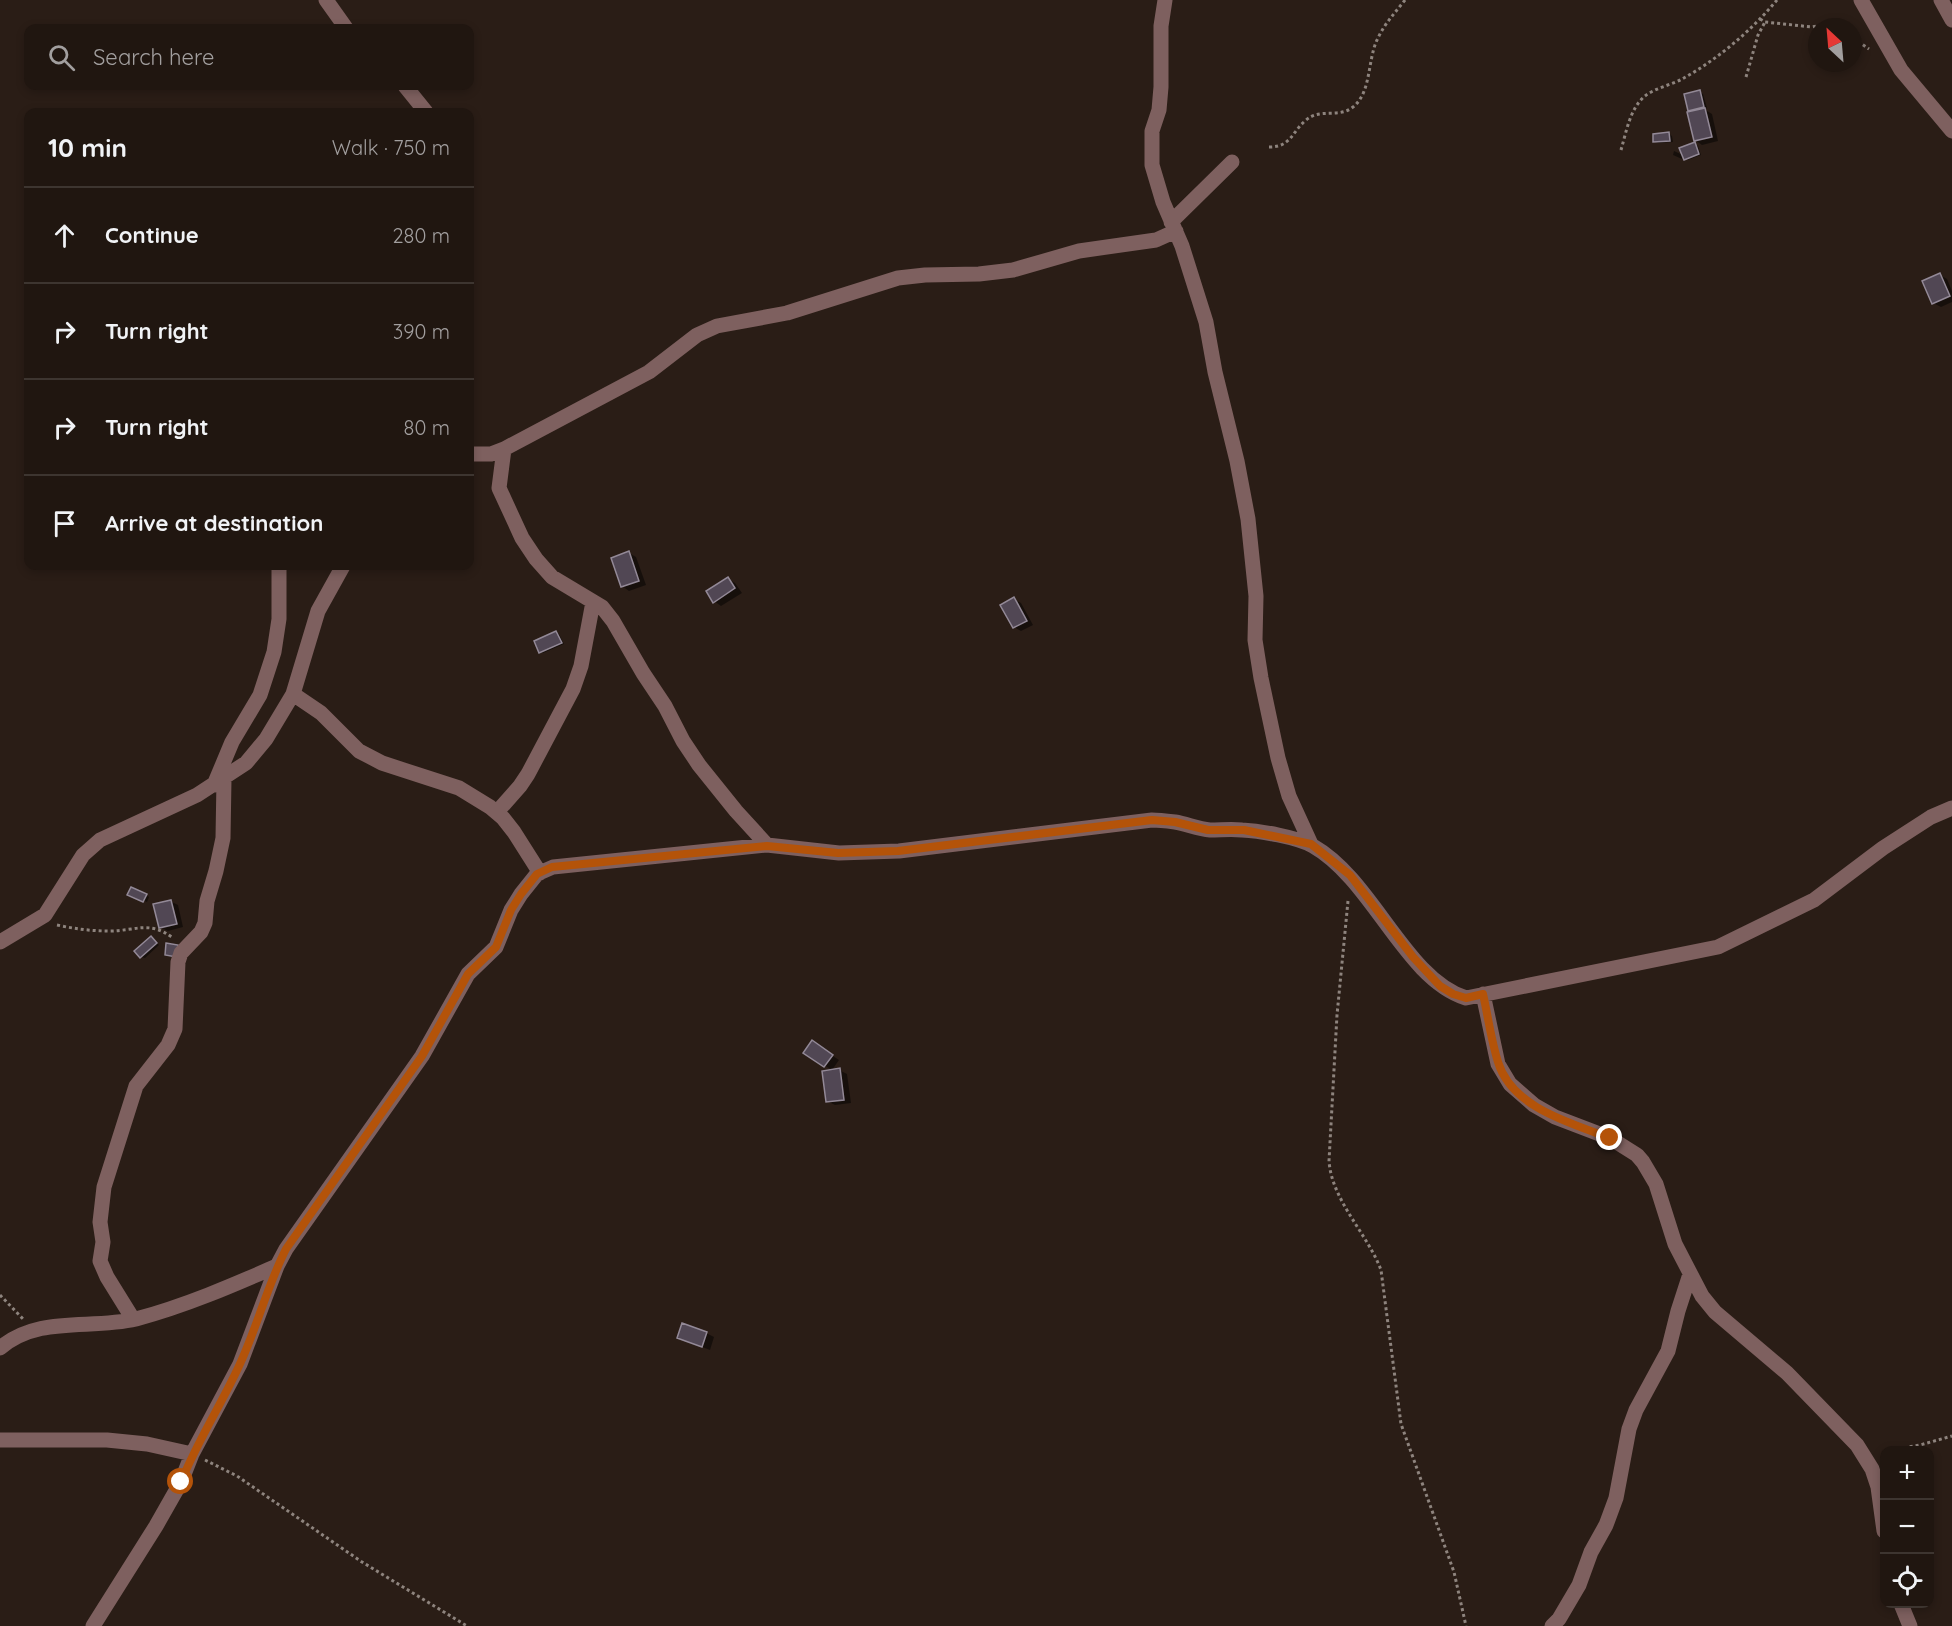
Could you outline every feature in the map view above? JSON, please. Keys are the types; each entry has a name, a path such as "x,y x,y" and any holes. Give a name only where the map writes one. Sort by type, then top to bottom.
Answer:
{"street":[{"path":"326,0 343,24"},
{"path":"1165,0 1161,26 1161,87 1159,110 1152,131 1152,165 1206,322 1215,372 1237,461 1253,560 1256,596 1255,640 1278,758 1289,796 1311,844"},
{"path":"1861,0 1901,70 1952,131"},
{"path":"1941,0 1952,20"},
{"path":"408,90 423,108"},
{"path":"474,454 491,454 504,449 649,372 697,334 717,326 787,313 898,278 1013,270 1079,251 1156,240 1174,227 1232,162"},
{"path":"504,449 499,488 522,538 536,560 552,578 602,607 613,621 699,765 767,846"},
{"path":"133,1319 107,1277 100,1261 103,1242 100,1222 104,1187 136,1086 172,1039 175,1029 178,962 185,947 201,932 205,923 207,901 223,838 219,782 232,742 260,695 274,652 279,619 279,570"},
{"path":"0,942 45,915 83,855 99,840 160,814 219,782 246,763 266,739 293,694 318,611 341,570"},
{"path":"497,812 528,774 573,689 581,666 593,602"},
{"path":"293,694 321,713 359,751 382,763 459,788 497,812 514,832 540,873"},
{"path":"93,1626 181,1482 192,1454 240,1364 277,1266 311,1212 422,1056 468,974 496,947 511,910 521,894 540,873 552,867 767,846 838,853 898,851 1152,820 1175,822 1208,830 1244,830 1311,844 1350,875 1413,957 1440,986 1453,994 1466,998 1718,947 1814,900 1883,848 1931,818 1952,808"},
{"path":"1483,994 1498,1064 1510,1084 1534,1105 1555,1117 1610,1138 1637,1155 1656,1184 1675,1244 1702,1296 1715,1312 1787,1373 1857,1445 1872,1469 1880,1502"},
{"path":"0,1348 19,1334 33,1329 133,1319 173,1308 277,1266"},
{"path":"1552,1626 1559,1619 1579,1585 1591,1552 1606,1525 1616,1498 1629,1430 1636,1410 1668,1351 1690,1274"},
{"path":"0,1440 107,1440 147,1444 192,1454"},
{"path":"1903,1608 1910,1626"}],"path":[{"path":"1269,147 1282,145 1294,135 1306,119 1320,113 1341,113 1352,107 1366,84 1370,59 1377,39 1390,16 1405,0"},
{"path":"1621,150 1630,118 1644,96 1708,64 1760,19 1777,0"},
{"path":"1760,19 1765,22 1808,27"},
{"path":"1746,77 1758,35 1765,22"},
{"path":"1350,875 1337,1015 1330,1173 1343,1202 1374,1251 1381,1270 1401,1424 1454,1572 1466,1626"},
{"path":"45,915 54,925 80,929 114,931 154,928 166,933 185,947"},
{"path":"0,1295 33,1329"},
{"path":"1914,1446 1952,1436"},
{"path":"192,1454 237,1476 353,1556 467,1626"}],"building":[{"path":"1700,90 1704,107 1688,111 1684,94"},
{"path":"1705,108 1712,137 1694,141 1687,112"},
{"path":"1669,132 1670,141 1653,142 1653,134"},
{"path":"1695,142 1699,154 1684,160 1679,148"},
{"path":"1940,273 1950,296 1932,304 1922,281"},
{"path":"629,551 639,581 621,587 611,558"},
{"path":"728,577 735,588 713,603 706,591"},
{"path":"1014,597 1027,621 1013,628 1000,605"},
{"path":"556,631 562,643 539,653 534,641"},
{"path":"131,887 147,894 143,902 127,895"},
{"path":"171,900 177,924 159,928 153,904"},
{"path":"151,936 157,943 140,958 134,951"},
{"path":"166,943 178,945 176,957 165,955"},
{"path":"812,1040 833,1055 824,1067 803,1053"},
{"path":"840,1068 844,1100 826,1102 822,1071"},
{"path":"682,1323 707,1332 702,1347 677,1338"}],"route":[{"path":"181,1482 192,1454 240,1364 277,1266 286,1249 422,1056 468,974 496,947 511,910 521,894 537,874 552,867 767,846 838,853 898,851 1152,820 1175,822 1208,830 1244,830 1289,838 1311,844 1350,875 1413,957 1440,986 1453,994 1466,998 1483,994 1498,1064 1520,1095 1555,1117 1610,1138"}]}
